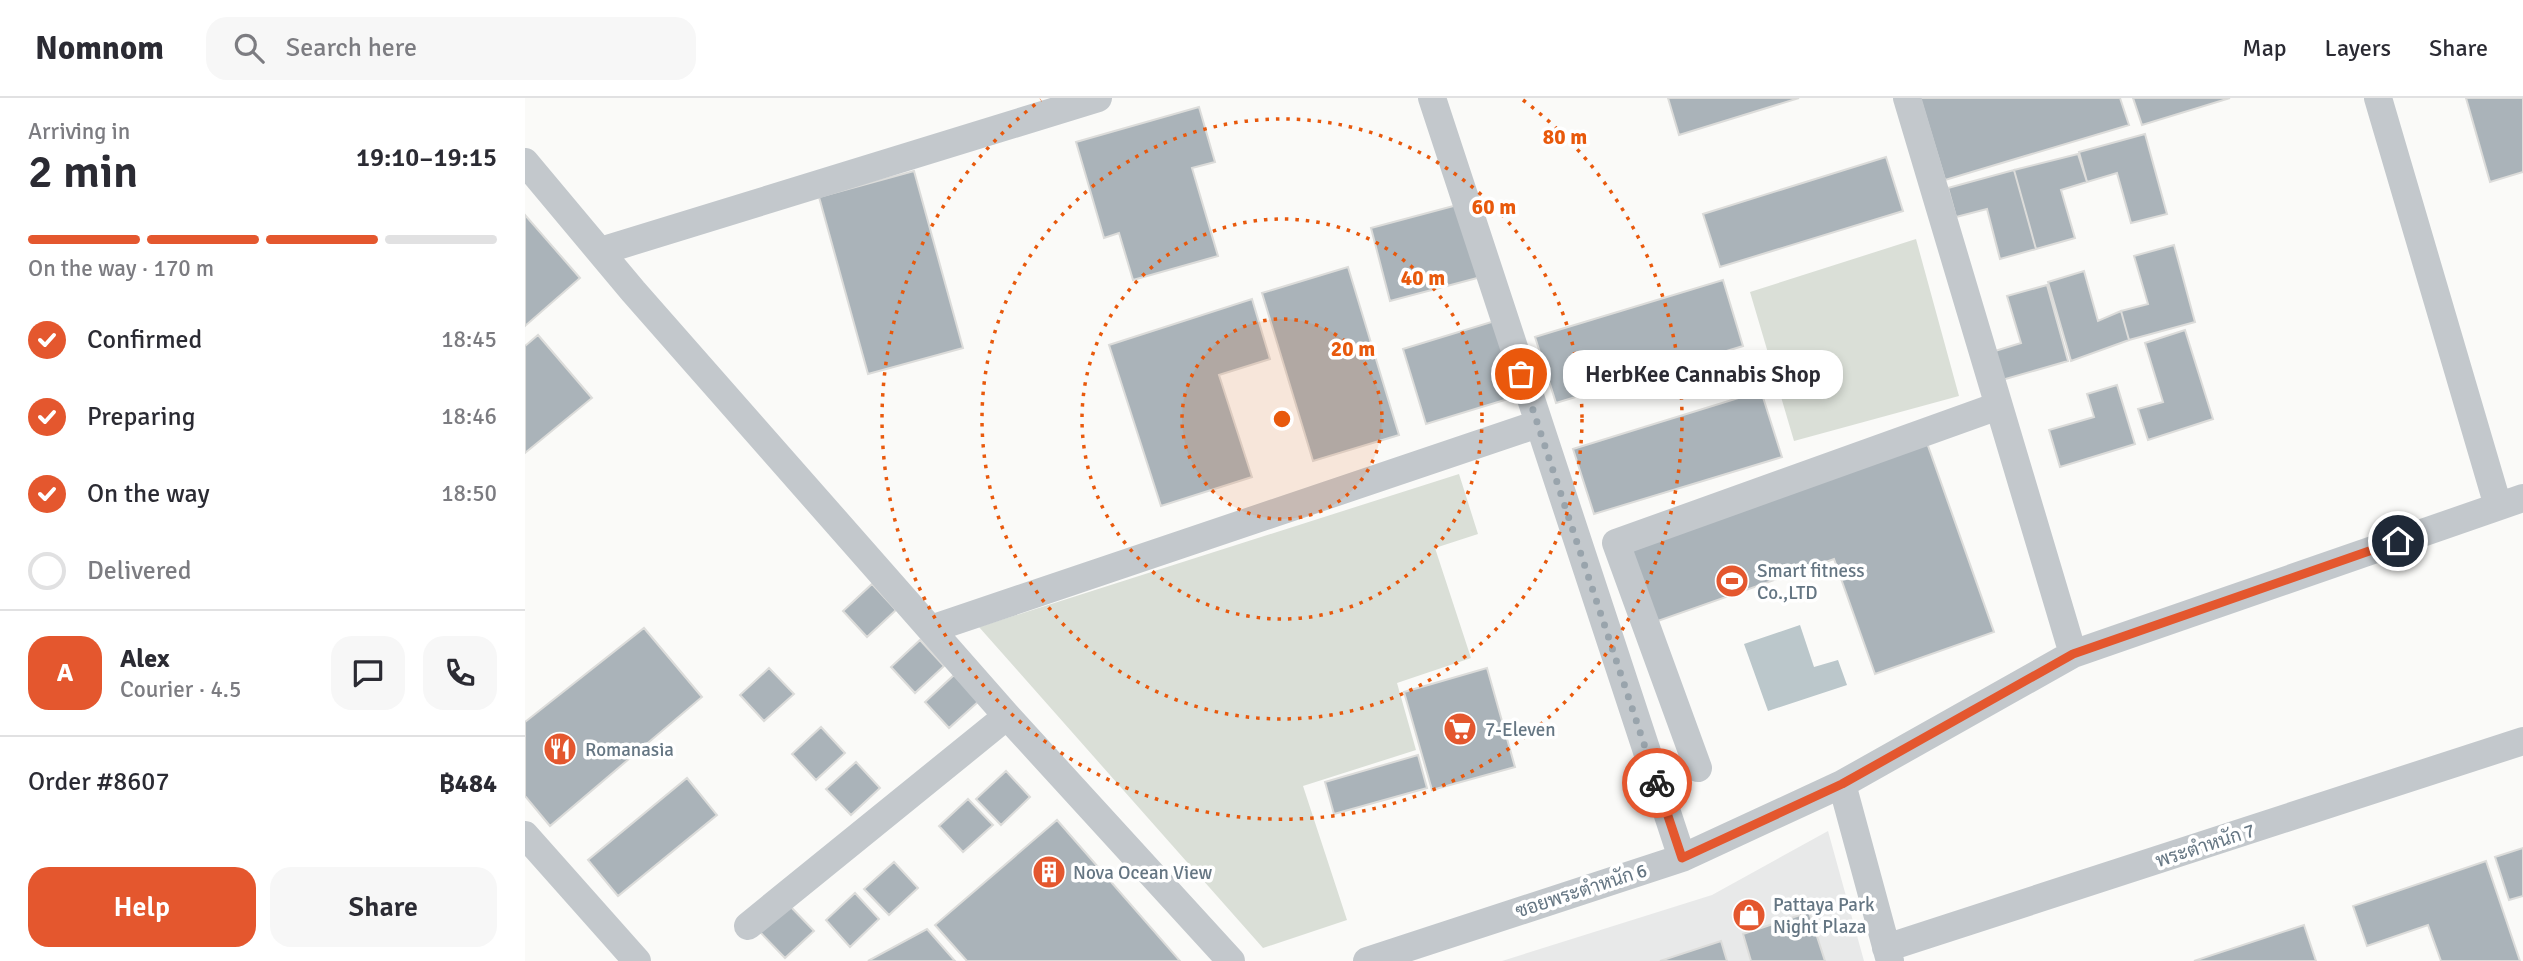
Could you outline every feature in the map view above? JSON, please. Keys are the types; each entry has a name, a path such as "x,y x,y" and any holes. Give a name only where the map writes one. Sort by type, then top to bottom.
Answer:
{"street":[{"path":"601,251 1098,98"},
{"path":"1432,98 1682,858"},
{"path":"1907,98 2073,654"},
{"path":"2378,98 2511,502"},
{"path":"525,162 642,302 1007,716 1231,961"},
{"path":"1698,768 1616,543 1998,406"},
{"path":"932,629 1538,424"},
{"name":"ซอยพระตำหนัก 6","path":"1367,961 1682,858 1842,784 2073,654 2511,502"},
{"path":"748,926 1007,716"},
{"name":"พระตำหนัก 7","path":"1888,955 2523,741"},
{"path":"1842,784 1888,955"},
{"path":"525,835 636,961"}],"shaded area":[{"path":"1916,239 1959,396 1794,441 1750,292"},
{"path":"1459,474 1478,534 1435,548 1471,658 1397,683 1416,750 1303,786 1347,920 1263,948 979,627"},
{"path":"1800,625 1814,667 1838,660 1847,685 1768,711 1744,644"},
{"name":"Pattaya Park Night Plaza","path":"1828,831 1864,961 1502,961 1712,895"}],"building":[{"path":"1668,98 1799,98 1679,135"},
{"path":"1920,98 2120,98 2129,125 1945,180"},
{"path":"2133,98 2230,98 2142,125"},
{"path":"2466,98 2523,98 2523,172 2490,182"},
{"path":"1199,107 1215,162 1192,168 1218,256 1133,280 1119,233 1104,238 1076,142"},
{"path":"2145,134 2167,214 2131,223 2117,173 2087,182 2079,152"},
{"path":"2078,154 2087,182 2061,190 2075,238 2036,249 2014,170"},
{"path":"1886,157 1903,211 1720,267 1703,214"},
{"path":"2014,170 2036,249 2000,259 1987,209 1956,217 1948,188"},
{"path":"914,171 963,348 868,374 819,197"},
{"path":"1461,204 1481,277 1390,301 1371,228"},
{"path":"525,215 580,278 525,326"},
{"path":"2174,245 2195,322 2129,340 2121,311 2148,304 2134,256"},
{"path":"1348,267 1399,435 1313,461 1262,293"},
{"path":"2084,271 2098,321 2121,311 2129,340 2071,361 2048,282"},
{"path":"1723,280 1743,346 1556,403 1535,337"},
{"path":"2047,285 2068,361 2002,380 1995,351 2021,343 2007,296"},
{"path":"1252,299 1270,359 1219,375 1252,477 1161,506 1109,345"},
{"path":"1498,320 1521,395 1426,424 1403,349"},
{"path":"2185,330 2213,419 2148,440 2138,409 2163,402 2145,343"},
{"path":"538,335 592,398 525,453 525,346"},
{"path":"2117,385 2135,444 2060,467 2049,430 2094,417 2087,394"},
{"path":"1761,391 1782,457 1594,514 1573,449"},
{"path":"1927,443 1994,632 1875,674 1834,559 1655,622 1629,548"},
{"path":"872,584 896,610 867,637 843,611"},
{"path":"644,628 702,697 550,826 525,796 525,722"},
{"path":"920,640 944,666 915,693 891,667"},
{"path":"769,668 794,694 764,721 740,695"},
{"name":"7-Eleven","path":"1487,668 1515,767 1432,790 1404,692"},
{"path":"954,675 979,701 949,728 925,702"},
{"path":"821,727 845,753 816,780 792,754"},
{"path":"1418,755 1427,788 1334,814 1325,782"},
{"path":"856,762 880,788 851,815 826,789"},
{"path":"1006,771 1030,797 1001,825 976,799"},
{"path":"687,778 717,815 618,896 588,860"},
{"path":"968,799 993,825 963,852 939,826"},
{"name":"Nova Ocean View","path":"1057,820 1180,961 967,961 935,925"},
{"path":"2523,848 2523,896 2509,900 2495,857"},
{"path":"2486,861 2520,961 2441,961 2428,925 2367,946 2353,906"},
{"path":"894,862 918,888 889,915 864,889"},
{"path":"855,893 879,919 850,947 826,920"},
{"path":"789,905 814,931 785,958 760,932"},
{"path":"1809,912 1825,961 1751,961 1743,934"},
{"path":"2304,925 2316,961 2194,961"},
{"path":"927,929 955,961 868,961"},
{"path":"1721,941 1727,961 1660,961"}],"way so far":[{"path":"1521,374 1657,783"}],"place":[{"name":"HerbKee Cannabis Shop","path":"1521,374"},
{"name":"Smart fitness Co.,LTD","path":"1732,581"},
{"name":"7-Eleven","path":"1460,729"},
{"name":"Romanasia","path":"560,749"},
{"name":"Nova Ocean View","path":"1049,872"},
{"name":"Pattaya Park Night Plaza","path":"1749,915"}],"route":[{"path":"1657,783 1682,858 1842,784 2073,654 2398,541"}]}
